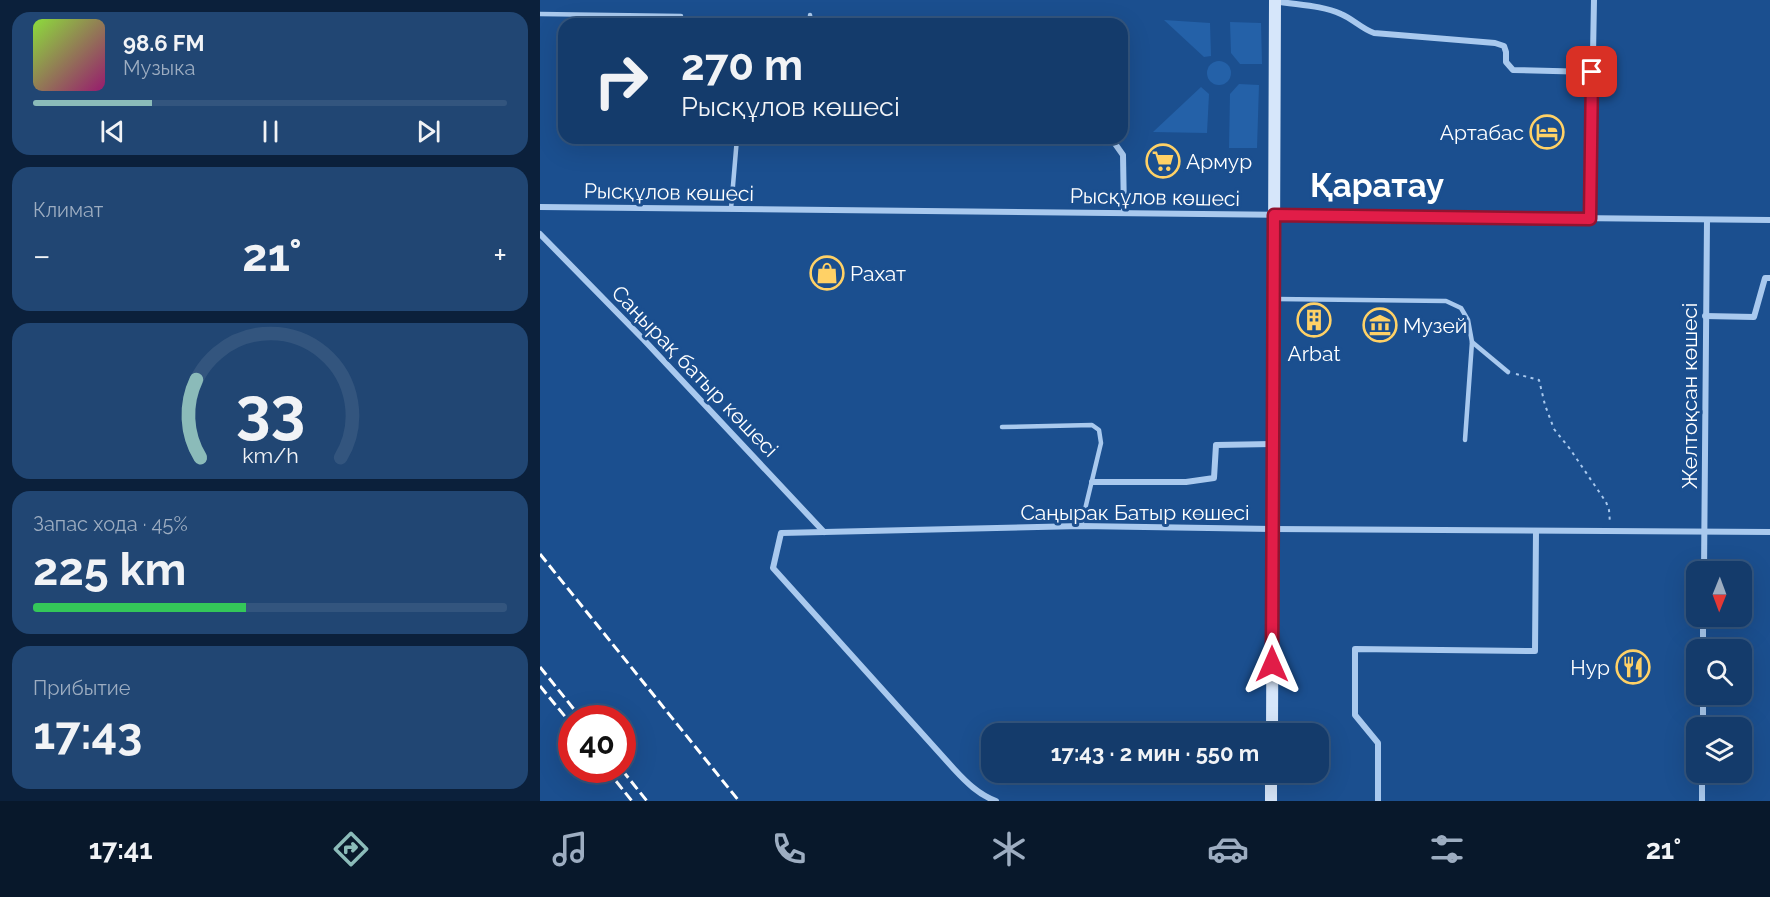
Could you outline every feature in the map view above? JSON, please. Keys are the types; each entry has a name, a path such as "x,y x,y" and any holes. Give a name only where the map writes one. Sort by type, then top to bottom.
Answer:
{"street":[{"path":"1590,219 1594,0"},
{"path":"1272,723 1275,1 1332,10 1374,33 1495,43 1504,46 1506,62 1513,70 1592,72"},
{"path":"1116,144 1124,155 1124,213"},
{"name":"Рысқұлов көшесі","path":"540,207 1770,220"},
{"name":"Желтоқсан көшесі","path":"1704,561 1707,220"},
{"name":"Саңырақ батыр көшесі","path":"540,234 644,340 824,532"},
{"path":"1706,316 1754,317 1765,278 1770,278"},
{"path":"1092,482 1186,482 1214,478 1216,445 1274,444"},
{"name":"Саңырак Батыр көшесі","path":"996,801 970,786 773,568 781,533 1081,526 1770,532"},
{"path":"1378,801 1378,743 1355,715 1355,649 1535,651 1536,531"},
{"path":"1271,783 1271,801"},
{"path":"1702,783 1702,801"}],"lane":[{"path":"540,14 681,16"},
{"path":"731,209 736,144"},
{"path":"1274,299 1446,301 1461,308 1468,320 1472,342 1465,440"},
{"path":"1472,342 1508,372"},
{"path":"1002,427 1092,424 1099,430 1101,443 1081,526"}],"path":[{"path":"1508,372 1539,380 1554,429 1606,502 1609,510 1610,532"}],"shaded area":[{"path":"1164,20 1210,23 1211,56 1204,57"},
{"path":"1230,22 1261,23 1262,64 1240,64 1231,53"},
{"path":"1219,61 1227,65 1231,73 1227,81 1219,85 1211,81 1207,73 1211,65"},
{"path":"1239,84 1259,85 1257,148 1229,148 1230,94"},
{"path":"1201,87 1209,94 1207,133 1153,132"}],"railway":[{"path":"540,554 739,801"},
{"path":"540,667 571,705"},
{"path":"540,686 558,708"},
{"path":"617,783 632,801"},
{"path":"632,783 647,801"}],"place":[{"name":"Артабас","path":"1547,132"},
{"name":"Армур","path":"1163,161"},
{"name":"Рахат","path":"827,273"},
{"name":"Arbat","path":"1314,320"},
{"name":"Музей","path":"1380,325"},
{"name":"Нур","path":"1633,667"}],"district":[{"name":"Қаратау","path":"1377,185"}],"route":[{"path":"1272,664 1274,215 1590,219 1592,72"}]}
